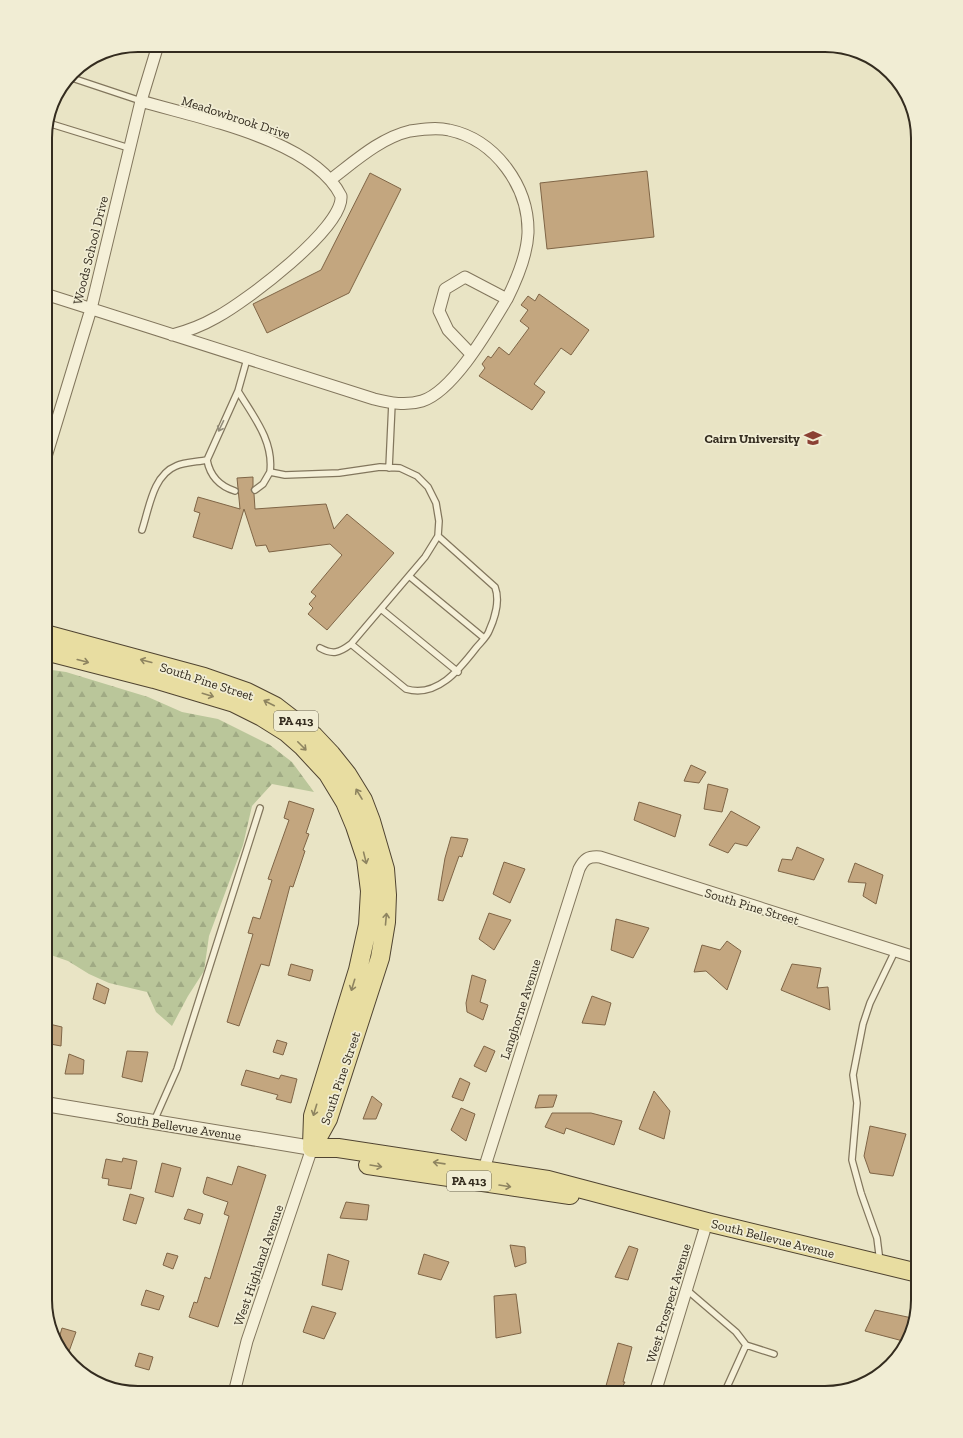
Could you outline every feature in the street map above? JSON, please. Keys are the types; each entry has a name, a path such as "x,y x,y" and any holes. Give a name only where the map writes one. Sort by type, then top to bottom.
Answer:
{"main road":[{"name":"South Pine Street","path":"52,636 204,677 247,692 275,706 314,736 331,754 347,774 363,800 371,821 384,868 387,895 386,922 380,958 328,1119 312,1148"},
{"name":"South Pine Street","path":"52,652 154,679 234,703 262,717 286,732 302,746 328,774 345,802 366,859 370,891 368,925 358,970 313,1116 312,1148"},
{"name":"South Bellevue Avenue","path":"312,1148 338,1148 484,1169 548,1180 707,1222 911,1271"},
{"name":"South Bellevue Avenue","path":"312,1148 339,1160 540,1192 628,1201"}],"street":[{"name":"Woods School Drive","path":"52,437 91,309 129,148 156,52"},
{"name":"Meadowbrook Drive","path":"141,101 234,128 279,144 294,152 330,180"},
{"path":"52,296 91,309 172,335 247,359 374,399 392,403 409,403 430,398 444,387 478,346 507,299 516,279 525,251 528,220 522,194 509,170 486,148 466,136 449,130 428,129 408,132 380,144 330,180 337,189 341,201 328,225 283,270 232,309 195,328 172,335"},
{"path":"471,354 448,330 439,311 445,289 466,276 507,299"},
{"name":"South Pine Street","path":"586,859 592,856 600,857 911,956"},
{"name":"Langhorne Avenue","path":"484,1169 579,869 586,859"},
{"name":"South Bellevue Avenue","path":"52,1105 312,1148"},
{"name":"West Highland Avenue","path":"236,1386 247,1341 312,1148"},
{"name":"West Prospect Avenue","path":"657,1386 707,1222"}],"lane":[{"path":"75,79 141,101"},
{"path":"53,125 129,148"},
{"path":"235,491 228,489 216,480 209,470 207,460 238,391 247,359"},
{"path":"238,391 263,432 272,458 270,472 263,484 256,490"},
{"path":"389,468 392,403"},
{"path":"142,530 158,482 165,472 176,465 207,460"},
{"path":"270,472 285,475 340,473 400,468 417,476 428,486 436,503 438,515 438,536 425,557 351,644 342,651 330,653 320,648"},
{"path":"351,644 406,689 416,692 439,686 458,672 489,632 498,596 495,587 438,536"},
{"path":"409,576 484,638"},
{"path":"381,609 458,672"},
{"path":"154,1122 177,1069 260,808"},
{"path":"880,1264 877,1238 852,1160 857,1103 853,1075 862,1024 895,951"},
{"path":"687,1290 736,1332 746,1345 774,1354"},
{"path":"726,1386 746,1345"}],"green space":[{"path":"52,670 66,672 148,697 182,712 218,719 270,745 292,762 314,792 272,784 252,806 243,845 209,936 204,971 188,996 172,1026 156,1012 147,992 109,983 89,974 68,961 52,955"}],"building":[{"path":"647,171 654,237 547,249 540,183"},
{"path":"370,173 401,189 349,293 267,333 253,304 321,270"},
{"path":"539,294 589,330 571,355 561,348 534,384 545,392 532,410 479,376 485,368 482,364 488,356 491,358 499,347 509,355 529,328 520,321 528,310 521,305 528,296 535,301"},
{"path":"253,477 253,486 251,490 254,494 255,509 326,504 334,529 347,514 394,553 327,630 308,614 313,608 309,604 316,596 311,592 342,555 330,544 269,552 266,545 256,546 244,509 232,549 193,537 200,513 194,511 198,497 240,509 237,478"},
{"path":"691,765 706,772 699,783 684,781"},
{"path":"708,784 728,789 722,812 704,809"},
{"path":"289,801 314,809 306,833 309,834 293,887 290,886 269,966 261,964 239,1026 227,1022 253,934 248,933 253,917 260,919 272,880 268,879 289,820 284,818"},
{"path":"639,802 681,815 675,837 634,820"},
{"path":"731,811 760,827 747,846 735,843 728,853 709,845"},
{"path":"451,837 468,839 462,857 459,856 443,901 438,900 445,858"},
{"path":"797,847 824,859 814,880 778,871 782,859 792,860"},
{"path":"504,862 525,869 510,903 493,894"},
{"path":"855,863 883,875 876,904 863,896 866,883 848,882"},
{"path":"489,913 511,920 494,950 479,939"},
{"path":"616,919 649,928 633,958 611,950"},
{"path":"727,941 741,951 727,990 706,971 694,972 702,945 720,950"},
{"path":"291,964 313,970 310,981 288,975"},
{"path":"792,964 821,968 817,988 828,987 830,1010 781,990"},
{"path":"472,975 486,980 480,1002 488,1005 483,1020 467,1012 466,1003"},
{"path":"97,983 109,989 105,1004 93,999"},
{"path":"592,996 611,1003 605,1025 582,1023"},
{"path":"52,1025 62,1027 61,1046 52,1044"},
{"path":"277,1040 287,1043 283,1055 273,1052"},
{"path":"484,1046 495,1051 486,1072 474,1066"},
{"path":"127,1051 148,1052 142,1082 122,1077"},
{"path":"69,1054 84,1060 83,1074 65,1074"},
{"path":"246,1070 279,1079 281,1075 297,1079 291,1103 276,1099 278,1095 241,1085"},
{"path":"460,1078 470,1083 463,1101 452,1097"},
{"path":"654,1091 670,1111 664,1139 639,1129"},
{"path":"539,1095 557,1095 553,1107 535,1108"},
{"path":"372,1096 382,1104 376,1119 363,1119"},
{"path":"461,1108 475,1114 466,1141 451,1130"},
{"path":"552,1113 591,1113 622,1121 614,1145 566,1128 564,1134 545,1127"},
{"path":"870,1126 906,1134 893,1176 870,1173 864,1156"},
{"path":"123,1158 137,1161 131,1189 108,1185 109,1179 102,1178 106,1159 122,1162"},
{"path":"162,1163 181,1168 173,1197 155,1192"},
{"path":"238,1166 266,1175 218,1327 189,1317 194,1302 197,1303 205,1277 210,1279 229,1216 224,1214 228,1202 204,1194 203,1192 207,1177 232,1185"},
{"path":"130,1194 144,1198 136,1224 123,1220"},
{"path":"346,1202 369,1205 367,1220 340,1218"},
{"path":"188,1209 203,1214 200,1224 184,1219"},
{"path":"510,1245 525,1247 526,1263 515,1267"},
{"path":"629,1246 638,1249 628,1280 615,1277"},
{"path":"167,1253 178,1256 173,1269 163,1265"},
{"path":"328,1254 349,1261 342,1290 322,1285"},
{"path":"424,1254 449,1262 441,1280 418,1274"},
{"path":"146,1290 164,1296 159,1310 141,1305"},
{"path":"516,1294 521,1333 496,1338 494,1296"},
{"path":"312,1306 336,1313 324,1339 303,1332"},
{"path":"875,1310 909,1317 900,1340 865,1331"},
{"path":"62,1328 76,1332 69,1351 64,1343 60,1335"},
{"path":"618,1343 632,1347 623,1382 625,1382 623,1386 606,1386"},
{"path":"139,1353 153,1357 149,1370 135,1366"}],"place":[{"name":"Cairn University","path":"813,438"}]}
